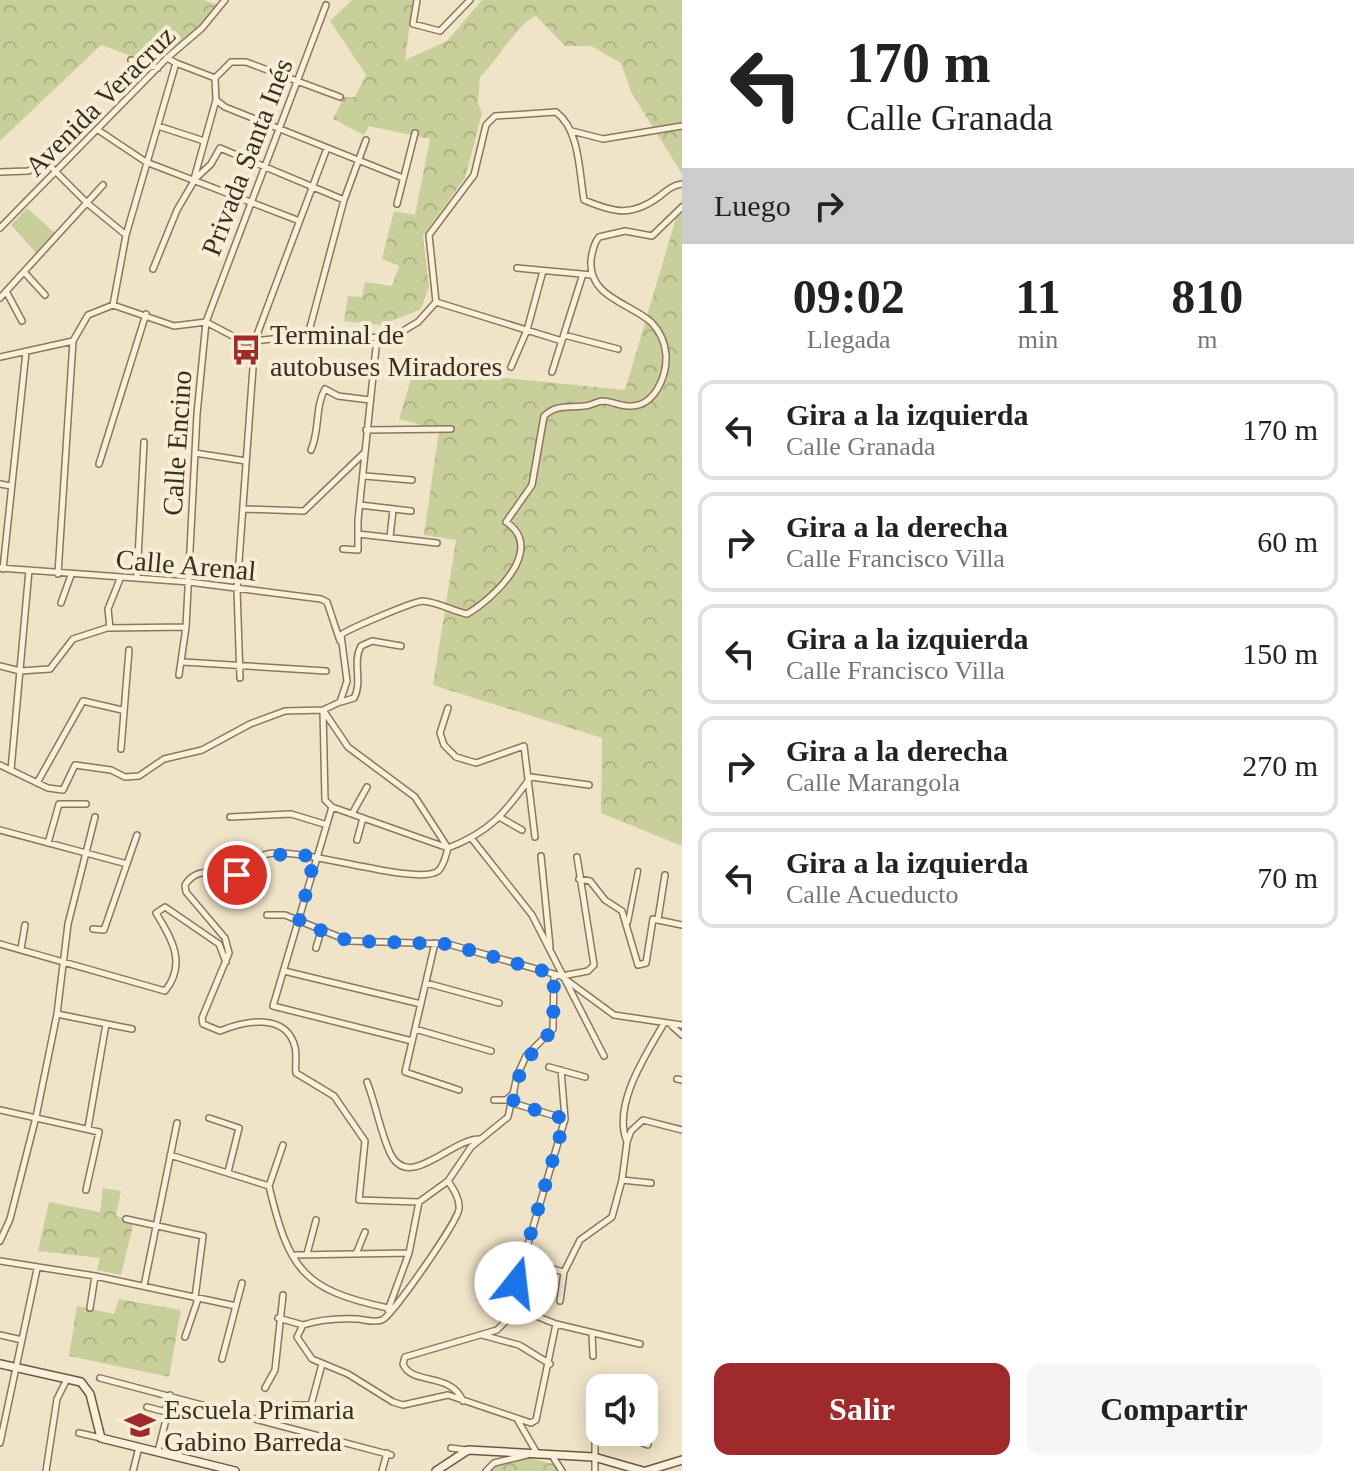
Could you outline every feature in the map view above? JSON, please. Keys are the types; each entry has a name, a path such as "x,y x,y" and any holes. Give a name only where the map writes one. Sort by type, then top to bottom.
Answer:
{"main road":[{"path":"0,1364 67,1379 87,1388 101,1438 235,1471"},
{"path":"436,1471 468,1450 594,1457 644,1471 682,1460"}],"street":[{"name":"Avenida Veracruz","path":"0,228 167,58 202,28 225,0"},
{"path":"417,0 413,24 440,31 470,0"},
{"name":"Privada Santa Inés","path":"206,322 326,5"},
{"path":"167,58 215,78"},
{"path":"131,60 158,68"},
{"path":"194,181 216,100 215,78 231,62 240,61 340,97"},
{"path":"113,305 126,235 176,63"},
{"path":"216,100 225,107 403,178"},
{"path":"436,302 429,235 474,175 486,125 495,116 556,112 572,131 584,200 617,213 642,209 682,184"},
{"path":"158,126 204,141"},
{"path":"572,131 599,139 682,126"},
{"path":"98,130 146,162 297,220"},
{"path":"397,204 415,133"},
{"path":"308,335 344,200 366,140"},
{"path":"153,269 177,210 194,181 211,164 220,148 266,164 344,200"},
{"path":"240,678 237,589 255,340 297,220 327,148"},
{"path":"0,172 32,170 45,163 126,235"},
{"path":"0,298 103,185"},
{"path":"340,702 347,681 340,641 351,627 423,601 467,614 483,604 515,567 523,553 519,536 506,522 532,485 537,471 544,416 561,406 582,407 605,401 634,406 646,403 656,391 666,367 664,344 659,331 645,318 603,291 592,275 594,249 599,237 625,231 657,234 682,207"},
{"path":"517,268 582,277 592,275"},
{"path":"511,367 527,330 543,271"},
{"path":"25,273 45,295"},
{"path":"552,372 582,277"},
{"path":"7,293 22,321"},
{"path":"436,302 527,330 618,349"},
{"path":"58,574 73,341 88,315 113,305 174,326 206,322 233,338 255,340 308,335 377,338 403,333 436,302"},
{"path":"99,464 146,314"},
{"name":"Calle Encino","path":"179,675 186,627 195,453 206,322"},
{"path":"343,549 358,550 366,430 377,338"},
{"path":"0,357 73,341"},
{"path":"1,568 26,352"},
{"path":"311,450 320,429 320,401 325,389 338,396 370,400"},
{"path":"366,430 451,429"},
{"path":"137,578 144,442"},
{"path":"244,509 304,511 366,451"},
{"path":"195,453 246,461"},
{"path":"365,476 412,480"},
{"path":"0,484 11,486"},
{"path":"360,505 411,511"},
{"path":"390,537 393,510"},
{"path":"358,534 437,543"},
{"name":"Calle Arenal","path":"1,568 189,582 325,600 340,641"},
{"path":"11,770 29,570"},
{"path":"61,603 71,575"},
{"path":"110,628 108,609 112,592 121,579"},
{"path":"0,666 20,671 50,669 73,639 110,628 186,627"},
{"path":"0,765 37,783 63,790 75,765 111,770 125,777 139,776 164,759 202,750 250,724 285,711 323,710 356,695 357,655 361,646 372,641 401,646"},
{"path":"121,749 129,650"},
{"path":"183,662 326,671"},
{"path":"37,783 83,701 122,710"},
{"path":"448,708 440,733 444,745 456,757 476,763 520,745 526,749 535,837"},
{"path":"323,710 325,800 332,807 448,848 472,839 501,818 531,777"},
{"path":"323,710 348,747 415,797 448,848"},
{"path":"531,777 589,785"},
{"path":"352,814 367,787"},
{"path":"48,843 59,804 86,804"},
{"path":"332,807 324,824 273,1006 412,1041"},
{"path":"230,817 291,814 324,824"},
{"path":"0,1241 10,1219 36,1117 57,1014 62,959 95,817"},
{"path":"357,840 363,818"},
{"path":"501,818 522,830"},
{"path":"0,830 127,864"},
{"path":"93,929 104,930 137,835"},
{"path":"472,839 532,915 604,1056"},
{"path":"448,848 442,866 427,875 354,867 315,856 264,854 237,875 205,872 187,881 190,898 225,938 229,953 227,966 202,1018 203,1024 220,1031 245,1022 262,1021 277,1025 290,1035 296,1050 296,1073 334,1096 365,1141 359,1200 419,1202 448,1181 471,1147 508,1117 517,1076 526,1056 553,1029 554,974"},
{"path":"541,856 549,948"},
{"path":"561,976 588,971 594,965 577,857"},
{"path":"628,922 638,871"},
{"path":"658,919 665,875"},
{"path":"579,879 590,881 605,900 622,911 628,922 635,961 642,966 649,956 651,921 658,919 682,925"},
{"path":"0,944 62,959 166,991 177,950 156,912 168,907 219,944 227,966"},
{"path":"267,915 285,915 349,941 435,943 554,974 614,1015 663,1025 682,1025"},
{"path":"21,949 25,925"},
{"path":"316,948 321,931"},
{"path":"435,943 405,1072 459,1090"},
{"path":"284,971 421,1004"},
{"path":"426,983 499,1003"},
{"path":"57,1014 132,1029"},
{"path":"88,1128 106,1024"},
{"path":"627,1142 621,1128 623,1112 638,1071 663,1025"},
{"path":"671,1025 682,1035"},
{"path":"415,1029 491,1051"},
{"path":"549,1067 585,1077"},
{"path":"463,1401 459,1391 445,1381 412,1373 403,1364 405,1357 497,1330 505,1322 565,1119 561,1070"},
{"path":"367,1082 389,1149 396,1164 404,1168 421,1166 469,1140 482,1139"},
{"path":"494,1100 506,1100 515,1093"},
{"path":"513,1103 565,1119"},
{"path":"0,1110 99,1132 86,1190"},
{"path":"209,1118 239,1128 228,1172"},
{"path":"560,1301 564,1272 580,1240 612,1217 622,1180 627,1142 637,1124 643,1120 682,1130"},
{"path":"144,1286 177,1123"},
{"path":"283,1145 269,1186 279,1229 294,1255 318,1287 355,1301 388,1308"},
{"path":"170,1155 269,1186"},
{"path":"622,1180 651,1183"},
{"path":"386,1319 457,1219 459,1206 448,1181"},
{"path":"386,1319 409,1253 419,1202"},
{"path":"126,1219 203,1236 197,1299 185,1337"},
{"path":"307,1254 316,1220"},
{"path":"356,1254 365,1232"},
{"path":"294,1255 409,1253"},
{"path":"0,1261 95,1276 236,1306"},
{"path":"522,1261 564,1272"},
{"path":"0,1443 37,1269"},
{"path":"90,1308 95,1276"},
{"path":"222,1359 242,1283"},
{"path":"265,1388 275,1370 278,1318 283,1295"},
{"path":"511,1306 556,1324 640,1344"},
{"path":"278,1318 303,1325 334,1319 386,1319"},
{"path":"303,1325 297,1337 301,1347 322,1364 403,1405 448,1395 531,1423 536,1420 556,1324"},
{"path":"592,1333 593,1356"},
{"path":"0,1335 22,1340"},
{"path":"481,1335 519,1345 550,1364"},
{"path":"291,1405 311,1405 322,1364"},
{"path":"100,1378 389,1454 382,1471"},
{"path":"49,1470 57,1399 67,1379"},
{"path":"158,1451 170,1395"},
{"path":"147,1407 181,1416"},
{"path":"517,1418 539,1456"},
{"path":"79,1433 101,1438"},
{"path":"133,1471 139,1446"},
{"path":"595,1471 596,1446"},
{"path":"451,1448 468,1450"},
{"path":"486,1471 494,1463 528,1455"},
{"path":"553,1457 562,1471"}],"green space":[{"path":"0,0 204,0 223,7 153,64 101,45 0,141"},
{"path":"352,0 413,0 405,60 447,41 482,0 682,0 682,174 631,92 621,63 591,46 565,46 536,16 523,26 480,77 478,102 482,113 465,178 423,236 429,287 421,309 382,325 344,321 348,296 362,297 365,282 392,286 399,266 382,259 394,211 415,215 430,139 369,126 364,135 333,119 344,97 355,97 366,75 330,21"},
{"path":"682,198 682,846 601,813 602,738 433,685 456,540 424,535 439,430 399,419 414,369 625,390"},
{"path":"27,208 55,233 36,253 11,225"},
{"path":"103,1188 121,1191 116,1216 134,1221 121,1275 97,1270 100,1258 38,1251 49,1202 100,1212"},
{"path":"119,1299 181,1310 169,1377 69,1356 77,1306 114,1314"},
{"path":"524,1457 558,1465 560,1471 488,1471 492,1465"}],"place":[{"name":"Terminal de autobuses Miradores","path":"246,350"},
{"name":"Escuela Primaria Gabino Barreda","path":"140,1425"}],"route":[{"path":"237,875 264,854 279,852 315,856 299,922 349,941 448,944 554,974 553,1029 526,1056 517,1076 513,1103 565,1119 554,1165 516,1283"}]}
